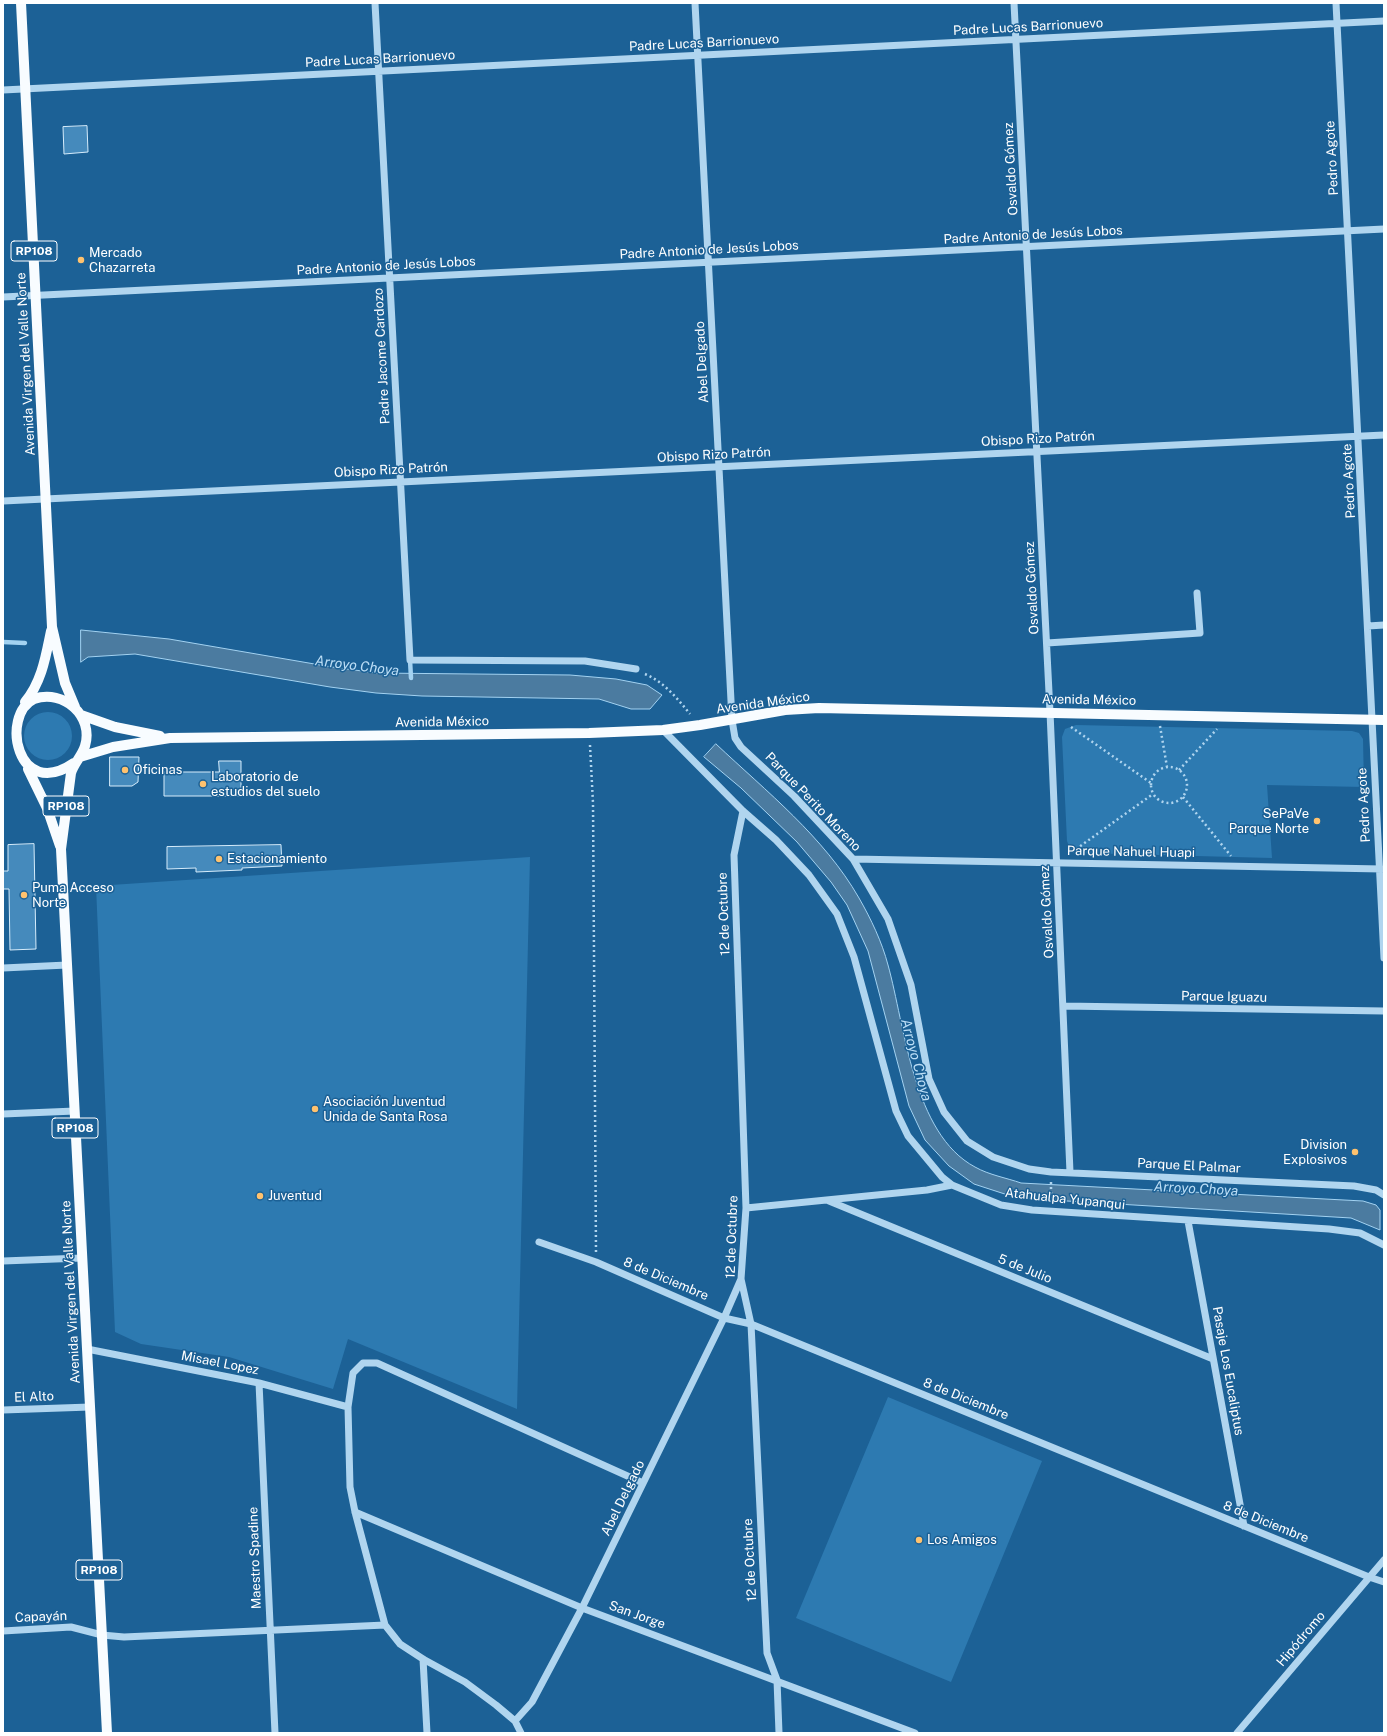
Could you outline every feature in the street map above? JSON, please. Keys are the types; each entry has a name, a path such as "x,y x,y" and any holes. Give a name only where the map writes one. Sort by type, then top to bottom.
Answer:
{"main road":[{"name":"Avenida Virgen del Valle Norte","path":"21,3 52,627 65,683 79,712"},
{"name":"Avenida Virgen del Valle Norte","path":"23,705 36,686 44,663 52,627"},
{"name":"RP108","path":"45,696 56,697 67,702 79,712 85,725 85,746 77,760 64,770 52,773 40,773 28,769 15,759 9,738 10,726 12,716 23,705 33,699 45,696"},
{"name":"Avenida México","path":"77,760 113,746 170,738 588,733 663,730 700,726 785,710 819,708 1384,720"},
{"name":"Avenida México","path":"79,712 115,726 170,738"},
{"name":"Avenida Virgen del Valle Norte","path":"77,760 67,798 61,849 107,1733"},
{"name":"Avenida Virgen del Valle Norte","path":"28,769 47,808 61,849"}],"street":[{"name":"Padre Jacome Cardozo","path":"375,3 410,660 585,661 636,670"},
{"name":"Abel Delgado","path":"695,3 732,720"},
{"name":"Osvaldo Gómez","path":"1014,3 1050,712 1064,1006 1070,1172"},
{"name":"Pedro Agote","path":"1336,3 1382,869 1384,958"},
{"name":"Padre Lucas Barrionuevo","path":"3,90 1384,21"},
{"name":"Padre Antonio de Jesús Lobos","path":"3,297 1384,230"},
{"name":"Obispo Rizo Patrón","path":"3,501 1384,435"},
{"path":"1046,643 1200,633 1197,593"},
{"path":"1368,626 1384,625"},
{"name":"Parque Perito Moreno","path":"732,720 735,738 741,747 794,796 853,859 888,919 911,986 929,1079 944,1112 967,1141 993,1157"},
{"path":"663,730 743,811 776,840 809,875 837,914 854,957 896,1111 908,1136 942,1177 952,1185"},
{"name":"12 de Octubre","path":"743,811 734,856 746,1208 741,1279 751,1324 767,1653 777,1680 779,1733"},
{"name":"Parque Nahuel Huapi","path":"853,859 1382,869"},
{"path":"3,968 67,965"},
{"name":"Parque Iguazu","path":"1064,1006 1384,1011"},
{"path":"3,1114 75,1111"},
{"name":"Parque El Palmar","path":"993,1157 1029,1169 1051,1172 1354,1186 1376,1190 1384,1195"},
{"path":"746,1208 927,1190 952,1185"},
{"name":"Atahualpa Yupanqui","path":"952,1185 1001,1205 1052,1212 1360,1233 1384,1245"},
{"name":"5 de Julio","path":"827,1200 1213,1359"},
{"name":"Pasaje Los Eucaliptus","path":"1188,1221 1244,1526"},
{"name":"8 de Diciembre","path":"539,1242 596,1262 724,1318 751,1324 1384,1582"},
{"path":"3,1261 82,1258"},
{"name":"Abel Delgado","path":"515,1721 532,1702 582,1608 724,1318 741,1279"},
{"name":"Misael Lopez","path":"87,1349 259,1382 348,1407"},
{"path":"521,1733 515,1721 465,1682 423,1660 400,1644 385,1624 354,1512 350,1487 348,1407 353,1373 363,1363 377,1363 643,1483"},
{"name":"Maestro Spadine","path":"259,1382 275,1733"},
{"name":"El Alto","path":"3,1410 90,1407"},
{"name":"San Jorge","path":"354,1512 582,1608 915,1733"},
{"name":"Hipódromo","path":"1237,1733 1384,1560"},
{"name":"Capayán","path":"3,1631 70,1627 102,1635 124,1637 385,1624"},
{"path":"423,1660 427,1733"}],"path":[{"path":"636,670 654,678 670,691 700,726"},
{"path":"1157,715 1167,767"},
{"path":"1179,770 1229,717"},
{"path":"1069,725 1151,782"},
{"path":"588,733 592,765 593,795 596,1262"},
{"path":"1167,767 1179,770 1187,780 1186,792 1183,797 1173,803 1167,804 1156,799 1153,794 1151,782 1156,772 1167,767"},
{"path":"1056,863 1153,794"},
{"path":"1183,797 1239,866"},
{"path":"1051,1172 1052,1212"}],"shaded area":[{"path":"81,630 169,639 332,667 377,673 570,675 616,679 647,685 662,695 650,709 631,709 599,699 422,696 376,693 330,687 135,654 88,657 81,662"},
{"path":"48,712 57,714 65,719 70,727 72,736 70,745 65,753 57,758 48,760 39,758 31,753 26,745 24,736 26,727 31,719 39,714"},
{"path":"1076,725 1352,731 1359,733 1363,739 1364,787 1267,785 1272,858 1082,853 1070,849 1067,841 1062,737 1065,729"},
{"path":"716,744 794,816 812,835 845,876 859,898 876,931 886,956 907,1047 925,1105 938,1130 954,1151 975,1167 1021,1183 1363,1201 1376,1205 1380,1210 1380,1230 1351,1218 1017,1198 974,1184 949,1166 925,1140 909,1106 868,951 847,905 831,882 797,842 741,788 704,757"},
{"name":"Asociación Juventud Unida de Santa Rosa","path":"530,857 517,1409 348,1339 333,1389 229,1357 141,1344 115,1332 96,886"},
{"name":"Los Amigos","path":"888,1397 1042,1461 951,1682 796,1618"}],"building":[{"path":"87,126 88,152 64,154 63,127"},
{"name":"Oficinas","path":"110,757 139,757 138,782 132,786 110,786"},
{"name":"Laboratorio de estudios del suelo","path":"219,761 241,761 241,796 164,796 164,772 219,772"},
{"path":"34,844 36,949 10,950 9,889 3,889 3,871 8,871 8,845"},
{"path":"281,845 282,866 242,868 242,870 196,872 196,868 167,869 167,847"}],"waterway":[{"name":"Arroyo Choya","path":"3,642 25,643"},
{"path":"410,660 411,678"}],"place":[{"name":"Mercado Chazarreta","path":"81,260"},
{"name":"Oficinas","path":"125,770"},
{"name":"Laboratorio de estudios del suelo","path":"203,784"},
{"name":"SePaVe Parque Norte","path":"1317,821"},
{"name":"Estacionamiento","path":"219,859"},
{"name":"Puma Acceso Norte","path":"24,895"},
{"name":"Asociación Juventud Unida de Santa Rosa","path":"315,1109"},
{"name":"Division Explosivos","path":"1355,1152"},
{"name":"Juventud","path":"260,1196"},
{"name":"Los Amigos","path":"919,1540"}]}
